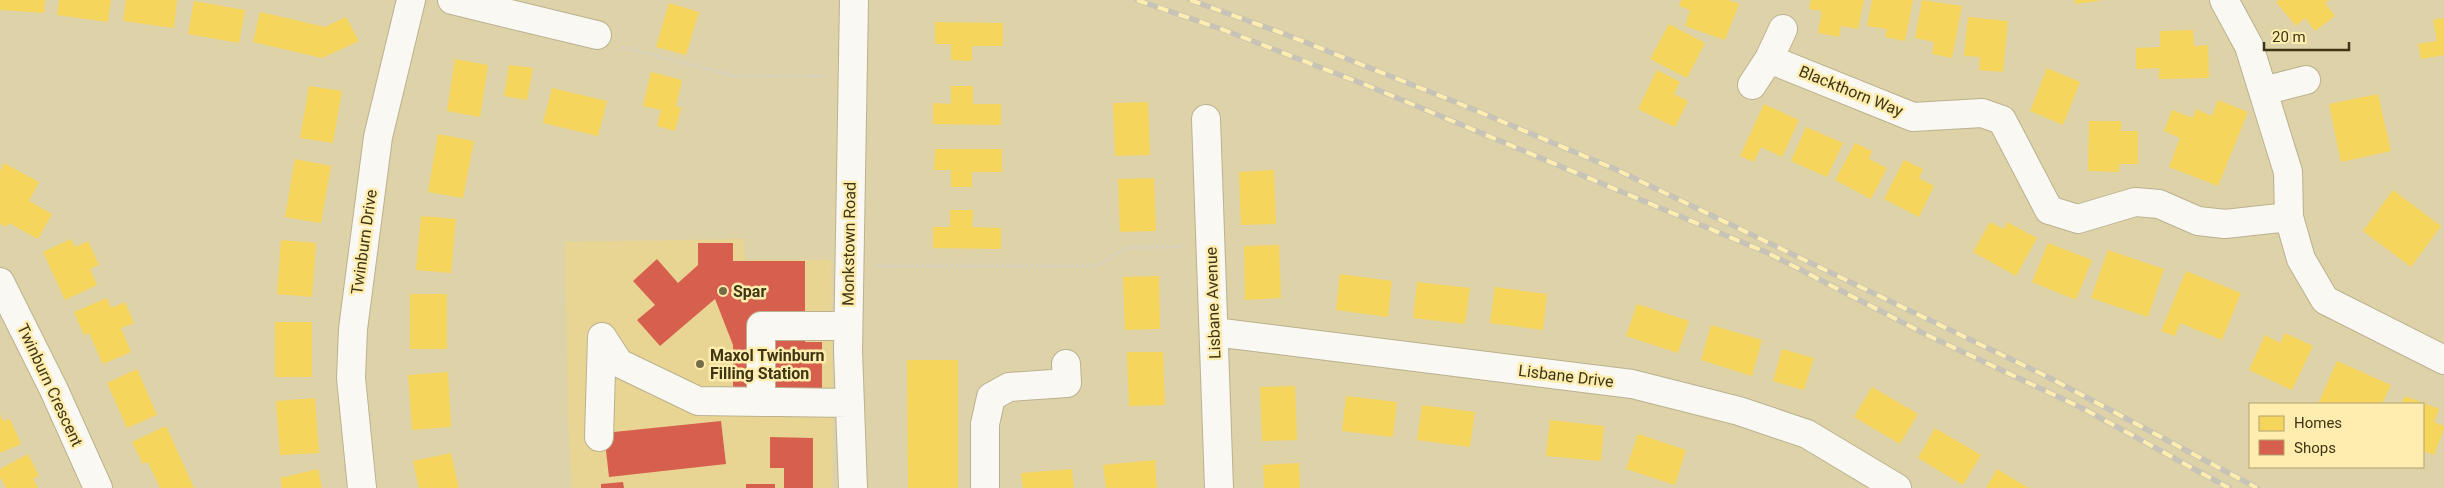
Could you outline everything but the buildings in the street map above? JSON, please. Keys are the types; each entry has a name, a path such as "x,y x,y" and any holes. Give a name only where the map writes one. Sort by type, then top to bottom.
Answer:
{"street":[{"name":"Twinburn Drive","path":"362,488 352,378 352,329 378,137 412,0"},
{"path":"452,0 597,35"},
{"name":"Monkstown Road","path":"853,488 848,326 854,0"},
{"path":"2224,0 2249,46 2288,172 2290,217 2301,259 2325,300 2444,360"},
{"path":"1752,85 1769,58 1783,29"},
{"name":"Blackthorn Way","path":"1769,58 1913,117 1982,113 2002,120 2049,210 2078,219 2135,202 2159,204 2198,221 2225,224 2290,217"},
{"path":"2263,91 2306,80"},
{"name":"Lisbane Avenue","path":"1206,119 1219,488"},
{"name":"Twinburn Crescent","path":"0,282 54,390 98,488"},
{"path":"761,402 761,326 848,326"},
{"name":"Lisbane Drive","path":"1214,332 1632,384 1739,412 1807,434 1897,488"},
{"path":"599,437 602,337 619,363 698,401 849,403"},
{"path":"984,488 985,424 991,397 1009,387 1067,383 1066,364"}],"path":[{"path":"597,35 623,47 735,76 822,76 853,72"},
{"path":"849,266 1096,266 1127,248 1211,245"}],"shaded area":[{"name":"Maxol Twinburn Filling Station","path":"744,239 745,260 831,260 832,488 572,488 568,417 565,242"}],"railway":[{"path":"1137,0 1224,30 1371,87 1768,253 1927,335 2082,408 2229,488"},
{"path":"1190,0 1282,33 1458,103 1615,169 2048,377 2257,488"}],"place":[{"name":"Spar","path":"723,291"},
{"name":"Maxol Twinburn Filling Station","path":"700,364"}]}
